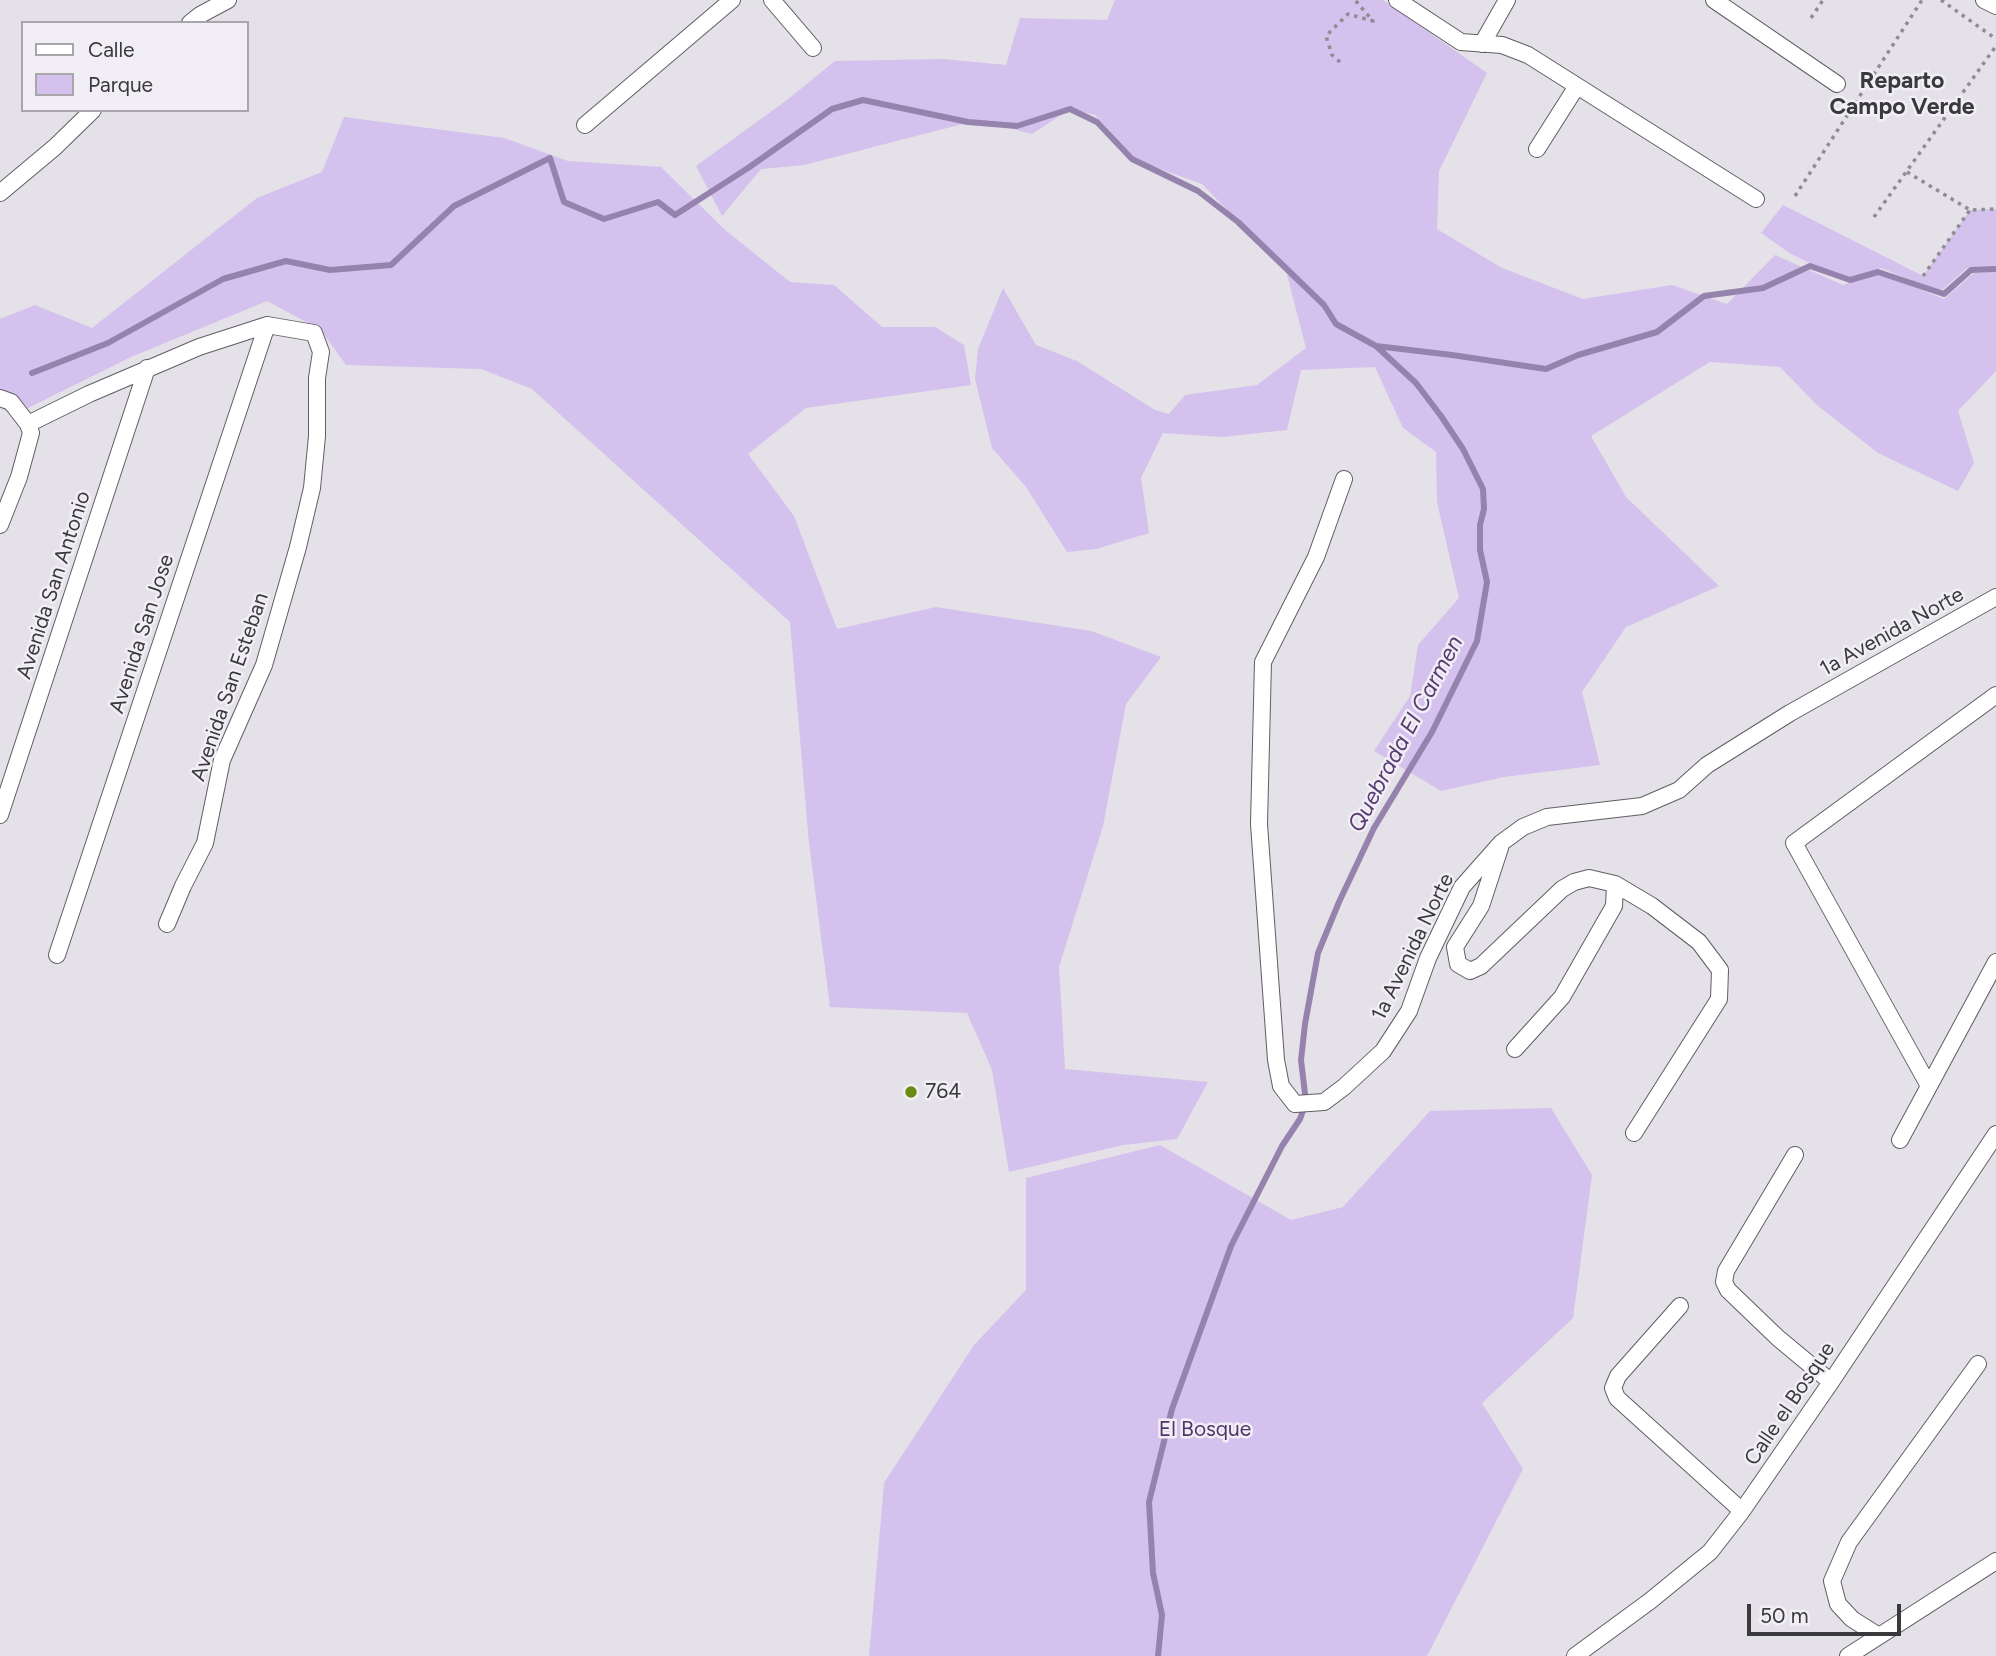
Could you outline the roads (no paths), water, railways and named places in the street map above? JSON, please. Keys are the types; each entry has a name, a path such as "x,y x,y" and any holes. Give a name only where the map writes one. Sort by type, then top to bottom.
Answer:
{"street":[{"path":"192,21 228,0"},
{"path":"585,125 732,0"},
{"path":"772,0 813,48"},
{"path":"1397,0 1461,42 1502,45 1528,55 1756,199"},
{"path":"1482,44 1507,0"},
{"path":"1714,0 1838,84"},
{"path":"1984,0 1996,6"},
{"path":"1537,149 1577,86"},
{"path":"0,193 55,147 91,112"},
{"path":"28,424 147,368 199,347 267,325"},
{"name":"Avenida San Esteban","path":"167,925 205,843 222,760 264,665 312,488 317,436 317,378 321,352 314,333 267,325"},
{"name":"Avenida San Jose","path":"57,955 267,325"},
{"name":"Avenida San Antonio","path":"0,816 147,368"},
{"path":"0,398 11,402 28,424 31,433 0,525"},
{"name":"1a Avenida Norte","path":"1344,479 1316,557 1263,662 1259,824 1276,1059 1280,1086 1295,1104 1324,1102 1383,1051 1409,1011 1428,958 1462,887 1501,843 1523,827 1547,817 1642,806 1679,790 1707,765 1790,713 1996,597"},
{"path":"1929,1086 1794,843 1996,695"},
{"path":"1501,843 1481,906 1455,947 1458,964 1470,971 1481,966 1562,889 1589,878 1615,884 1652,906 1699,942 1720,970 1719,999 1634,1133"},
{"path":"1515,1049 1562,997 1614,906 1615,884"},
{"path":"1900,1140 1996,962"},
{"name":"Calle el Bosque","path":"1574,1656 1650,1601 1710,1552 1742,1511 1831,1382 1996,1134"},
{"path":"1795,1155 1726,1271 1724,1282 1728,1290 1777,1338 1831,1382"},
{"path":"1680,1306 1618,1376 1612,1388 1617,1398 1742,1511"},
{"path":"1879,1636 1852,1619 1838,1604 1832,1581 1849,1542 1978,1364"},
{"path":"1848,1656 1996,1561"}],"waterway":[{"name":"Quebrada El Carmen","path":"32,373 108,343 223,279 286,261 330,270 391,265 454,206 550,158 564,202 604,219 658,202 675,215 832,109 863,100 968,122 1017,126 1070,109 1097,122 1132,159 1198,191 1238,222 1324,305 1336,324 1376,346 1416,383 1463,449 1483,489 1480,550 1487,582 1477,641 1432,732 1374,828 1318,953 1301,1060 1306,1102 1300,1119 1282,1146 1231,1246 1172,1409 1149,1502 1153,1573 1162,1615 1158,1656"},
{"path":"1376,346 1546,369 1578,355 1657,332 1704,296 1763,288 1810,266 1850,280 1878,272 1944,294 1971,270 1996,269"}],"place":[{"name":"764","path":"911,1092"}],"district":[{"name":"Reparto Campo Verde","path":"1902,94"}],"park label":[{"name":"El Bosque","path":"1205,1430"}]}
